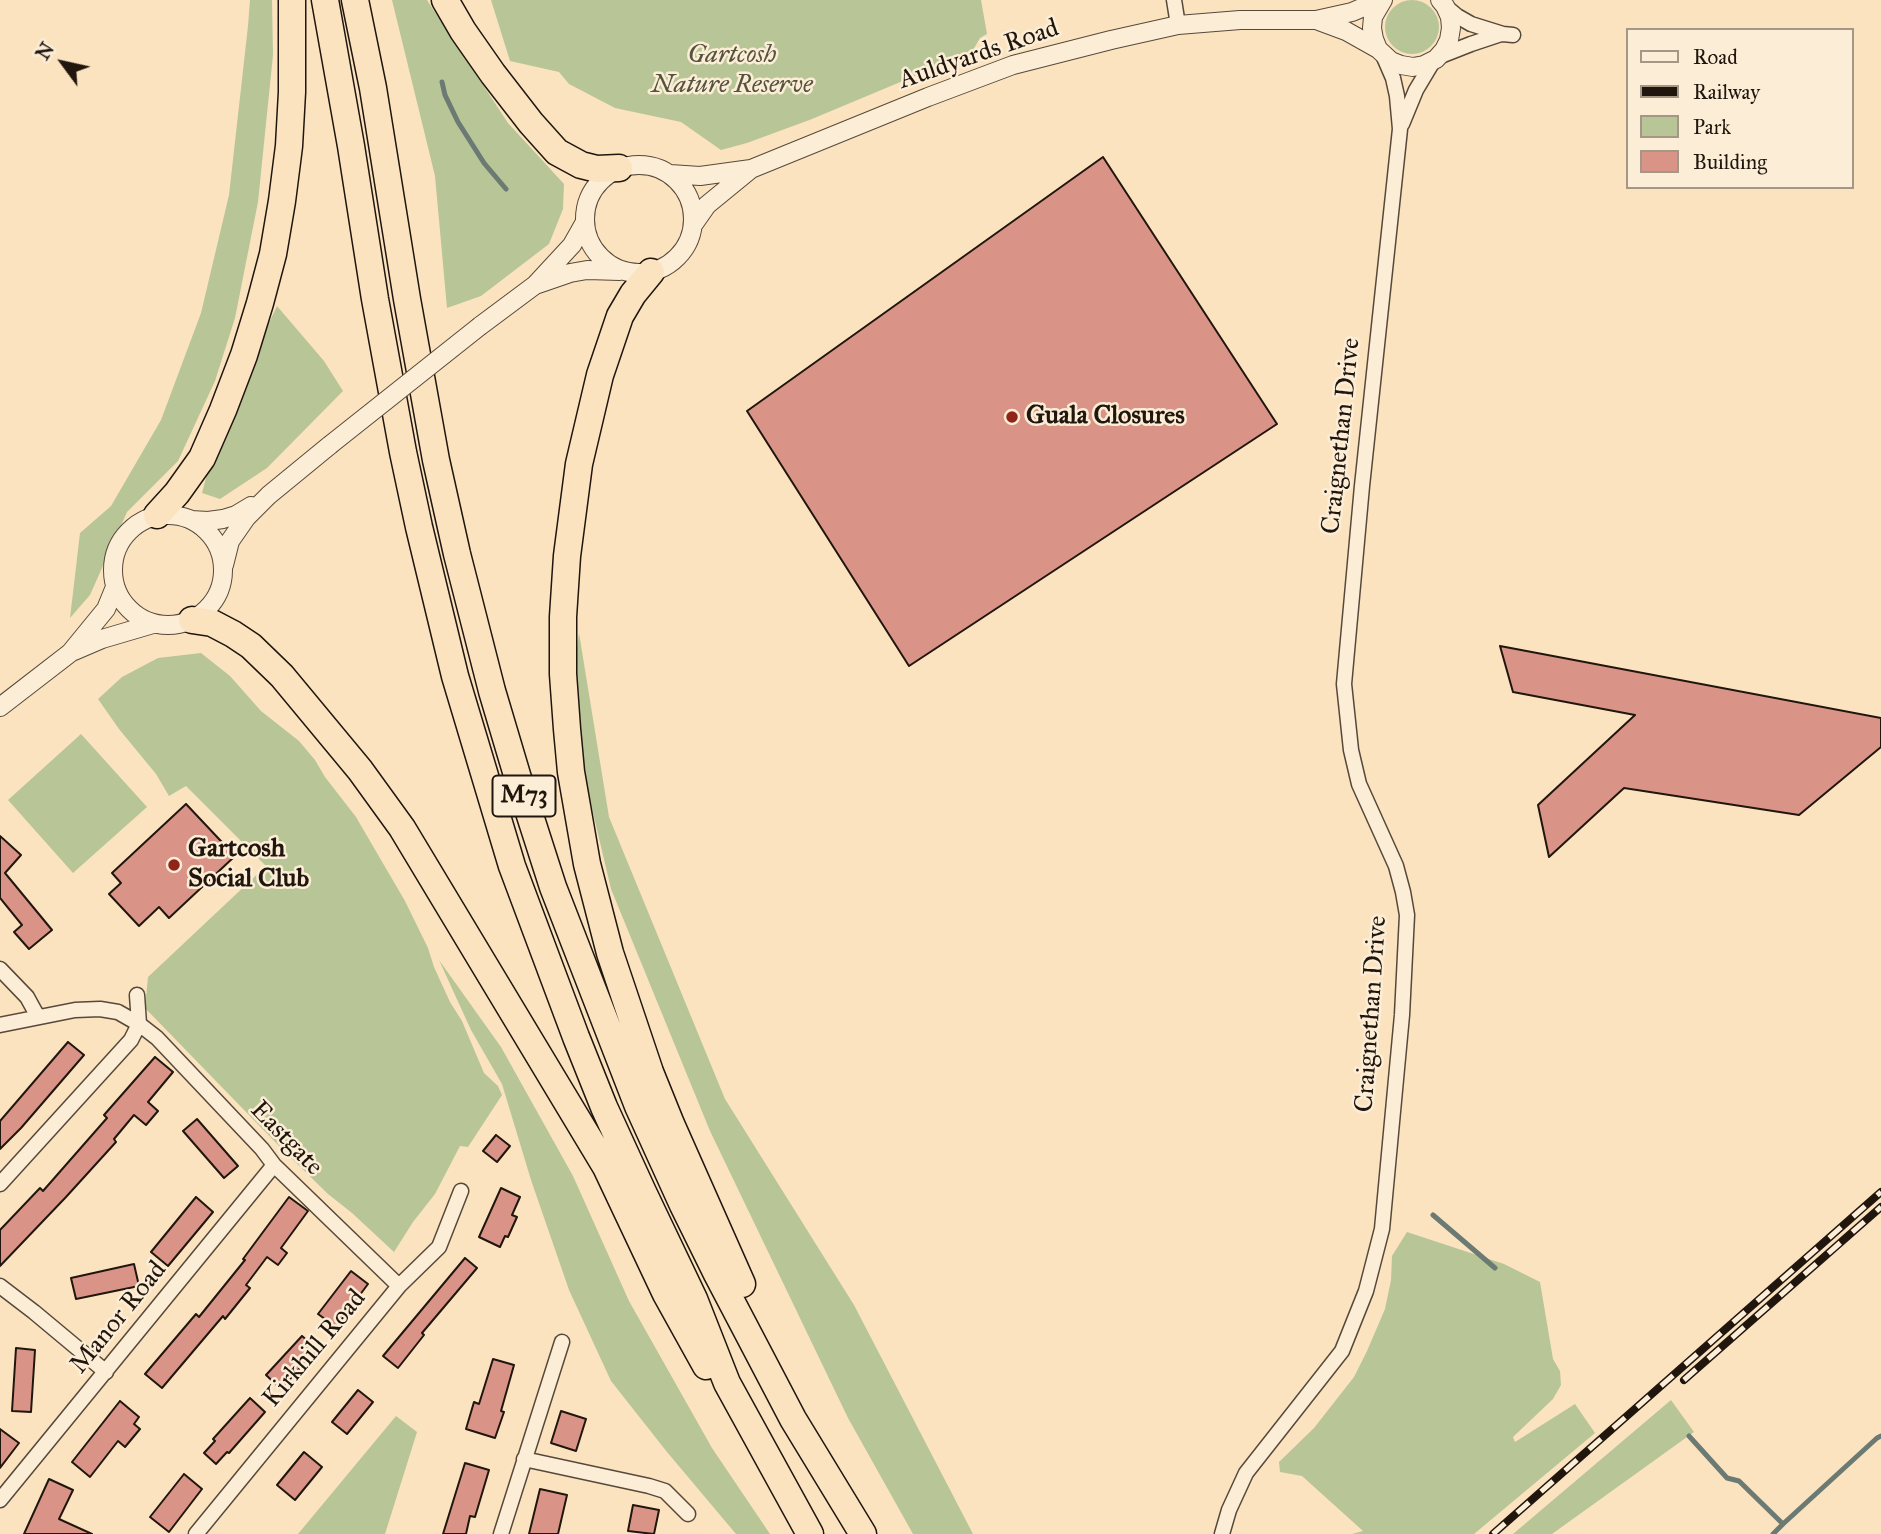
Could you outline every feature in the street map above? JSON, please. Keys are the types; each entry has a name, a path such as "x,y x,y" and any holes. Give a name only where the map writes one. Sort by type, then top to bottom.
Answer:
{"highway":[{"path":"158,516 202,458 244,355 260,303 282,201 289,146 292,0"},
{"name":"M73","path":"325,0 375,299 406,464 455,676 512,866 604,1107 694,1299 727,1383 810,1534"},
{"name":"M73","path":"355,0 373,88 407,299 442,487 492,691 553,887 638,1105 683,1205 793,1419 863,1534"},
{"path":"445,0 493,75 557,152 581,165 597,169 619,168"},
{"path":"638,271 633,293 620,316 608,348 589,420 567,556 563,617 564,674 571,772 587,864 610,953 650,1072 671,1124 734,1268 868,1534"},
{"path":"192,620 212,623 233,634 251,646 282,676 360,770 402,828 606,1167 666,1294 770,1479 810,1534"}],"street":[{"path":"1174,0 1178,25"},
{"path":"1380,52 1372,28 1373,17 1381,0"},
{"name":"Auldyards Road","path":"670,174 700,176 751,169 1013,65 1178,25 1240,20 1316,20 1352,12 1381,0"},
{"path":"1435,59 1471,44 1508,34 1471,24 1457,16 1443,2"},
{"path":"1435,59 1444,50 1451,28 1450,16 1443,2"},
{"name":"Auldyards Road","path":"1316,20 1346,31 1401,65 1413,67 1435,59"},
{"name":"Craignethan Drive","path":"1222,1534 1229,1510 1246,1473 1342,1351 1366,1291 1381,1230 1402,1015 1407,915 1396,866 1359,784 1350,750 1344,684 1400,129 1393,78 1380,52"},
{"name":"Craignethan Drive","path":"1400,129 1416,90 1435,59"},
{"path":"535,285 587,270 638,271 666,266 679,256 689,242 693,225 689,196 670,174 645,165 619,168 605,177 594,190 587,205 585,222 593,247 602,258 613,266 638,271"},
{"name":"Auldyards Road","path":"693,225 708,205 751,169"},
{"path":"223,567 220,551 212,537 201,526 180,516 158,516 133,527 124,536 117,548 112,574 115,587 125,606 153,624 180,625 206,611 216,598 222,583 230,541 236,530 269,495 535,285 572,246 585,222"},
{"path":"191,520 223,519 269,495"},
{"path":"0,707 69,653 106,609 115,587"},
{"path":"69,653 102,639 153,624"},
{"path":"0,969 27,997 38,1017"},
{"path":"0,1184 131,1040 139,1024 137,995"},
{"name":"Eastgate","path":"0,1025 75,1010 100,1009 118,1012 139,1024 157,1038 262,1149 274,1166 399,1286"},
{"name":"Manor Road","path":"0,1500 274,1166"},
{"name":"Kirkhill Road","path":"196,1534 399,1286 439,1247 461,1191"},
{"path":"0,1286 106,1372"},
{"path":"501,1534 562,1342"},
{"path":"524,1459 664,1491 688,1514"}],"green space":[{"path":"250,0 272,0 273,55 258,202 235,318 215,381 178,461 127,512 90,595 70,618 80,533 111,506 161,420 201,313 229,195"},
{"path":"392,0 427,0 508,123 564,184 563,209 549,244 481,296 447,308 435,176"},
{"name":"Gartcosh Nature Reserve","path":"491,0 981,0 987,34 980,38 972,52 812,119 721,150 681,122 615,108 569,84 559,72 510,61"},
{"path":"1417,0 1427,4 1435,12 1439,27 1435,42 1427,50 1407,54 1397,50 1389,42 1385,22 1389,12 1397,4"},
{"path":"277,306 324,361 343,391 267,468 220,499 202,493 247,369"},
{"path":"579,633 609,817 725,1099 854,1305 973,1534 913,1534 848,1418 710,1131 611,889 569,711"},
{"path":"201,653 230,676 261,711 299,741 356,817 405,901 484,1073 498,1086 502,1095 468,1147 460,1146 435,1194 394,1252 281,1148 145,1008 148,977 266,866 186,786 169,796 156,774 98,699 122,677 158,658"},
{"path":"81,734 147,807 73,873 8,800"},
{"path":"439,960 501,1047 573,1176 629,1301 712,1448 770,1534 736,1534 611,1381 569,1290 531,1180 502,1084 471,1030"},
{"path":"1407,1232 1504,1264 1540,1282 1553,1359 1560,1371 1561,1385 1553,1399 1513,1437 1515,1442 1575,1404 1595,1433 1474,1534 1352,1534 1363,1531 1302,1476 1280,1472 1279,1462 1314,1428 1354,1377 1385,1309 1391,1280 1392,1256"},
{"path":"1671,1400 1694,1432 1552,1534 1513,1534"},
{"path":"396,1416 417,1432 385,1534 298,1534"}],"building":[{"name":"Guala Closures","path":"1103,157 1277,424 909,666 747,411"},
{"path":"1500,646 1881,718 1881,747 1799,815 1624,788 1549,857 1538,805 1635,715 1513,692"},
{"name":"Gartcosh Social Club","path":"186,804 235,856 169,918 159,907 139,926 109,894 121,883 112,873"},
{"path":"0,836 21,855 5,873 52,930 29,949 14,932 22,925 0,898"},
{"path":"68,1042 84,1055 0,1149 0,1121"},
{"path":"155,1057 173,1072 148,1102 158,1111 146,1125 134,1115 114,1139 116,1142 0,1266 0,1230 40,1188 43,1191 107,1118 104,1115"},
{"path":"197,1119 238,1166 224,1178 183,1131"},
{"path":"496,1135 510,1146 497,1162 483,1151"},
{"path":"501,1188 520,1197 512,1215 517,1217 500,1247 479,1237"},
{"path":"196,1197 213,1212 168,1266 151,1252"},
{"path":"289,1197 308,1211 281,1248 287,1253 278,1265 267,1257 246,1285 250,1288 162,1388 145,1374 196,1314 199,1317 245,1260 243,1259"},
{"path":"465,1258 477,1268 422,1333 424,1335 398,1368 383,1356"},
{"path":"134,1264 139,1286 76,1299 71,1278"},
{"path":"351,1271 368,1284 336,1327 318,1314"},
{"path":"302,1336 317,1349 281,1389 266,1375"},
{"path":"16,1348 35,1350 31,1412 12,1411"},
{"path":"493,1359 514,1365 501,1411 504,1412 495,1438 466,1429 474,1402 479,1404"},
{"path":"358,1390 373,1402 347,1434 332,1422"},
{"path":"250,1398 265,1412 216,1464 204,1453"},
{"path":"120,1401 139,1417 134,1424 140,1429 125,1447 118,1441 90,1477 72,1462"},
{"path":"561,1411 586,1419 576,1451 551,1443"},
{"path":"0,1429 19,1443 0,1468"},
{"path":"304,1452 322,1467 295,1500 277,1485"},
{"path":"465,1463 489,1470 475,1517 470,1516 466,1534 443,1534"},
{"path":"184,1474 202,1489 169,1532 150,1517"},
{"path":"49,1479 73,1490 59,1519 92,1534 24,1534"},
{"path":"540,1489 567,1495 558,1534 529,1534"},
{"path":"633,1505 659,1510 654,1534 628,1531"}],"waterway":[{"path":"442,82 458,122 484,163 506,189"},
{"path":"1433,1215 1495,1268"},
{"path":"1689,1436 1727,1478 1739,1481 1783,1524 1773,1534"},
{"path":"1783,1524 1881,1436"}],"railway":[{"path":"1493,1534 1881,1192"},
{"path":"1684,1380 1881,1207"}],"place":[{"name":"Guala Closures","path":"1012,417"},
{"name":"Gartcosh Social Club","path":"174,865"}]}
